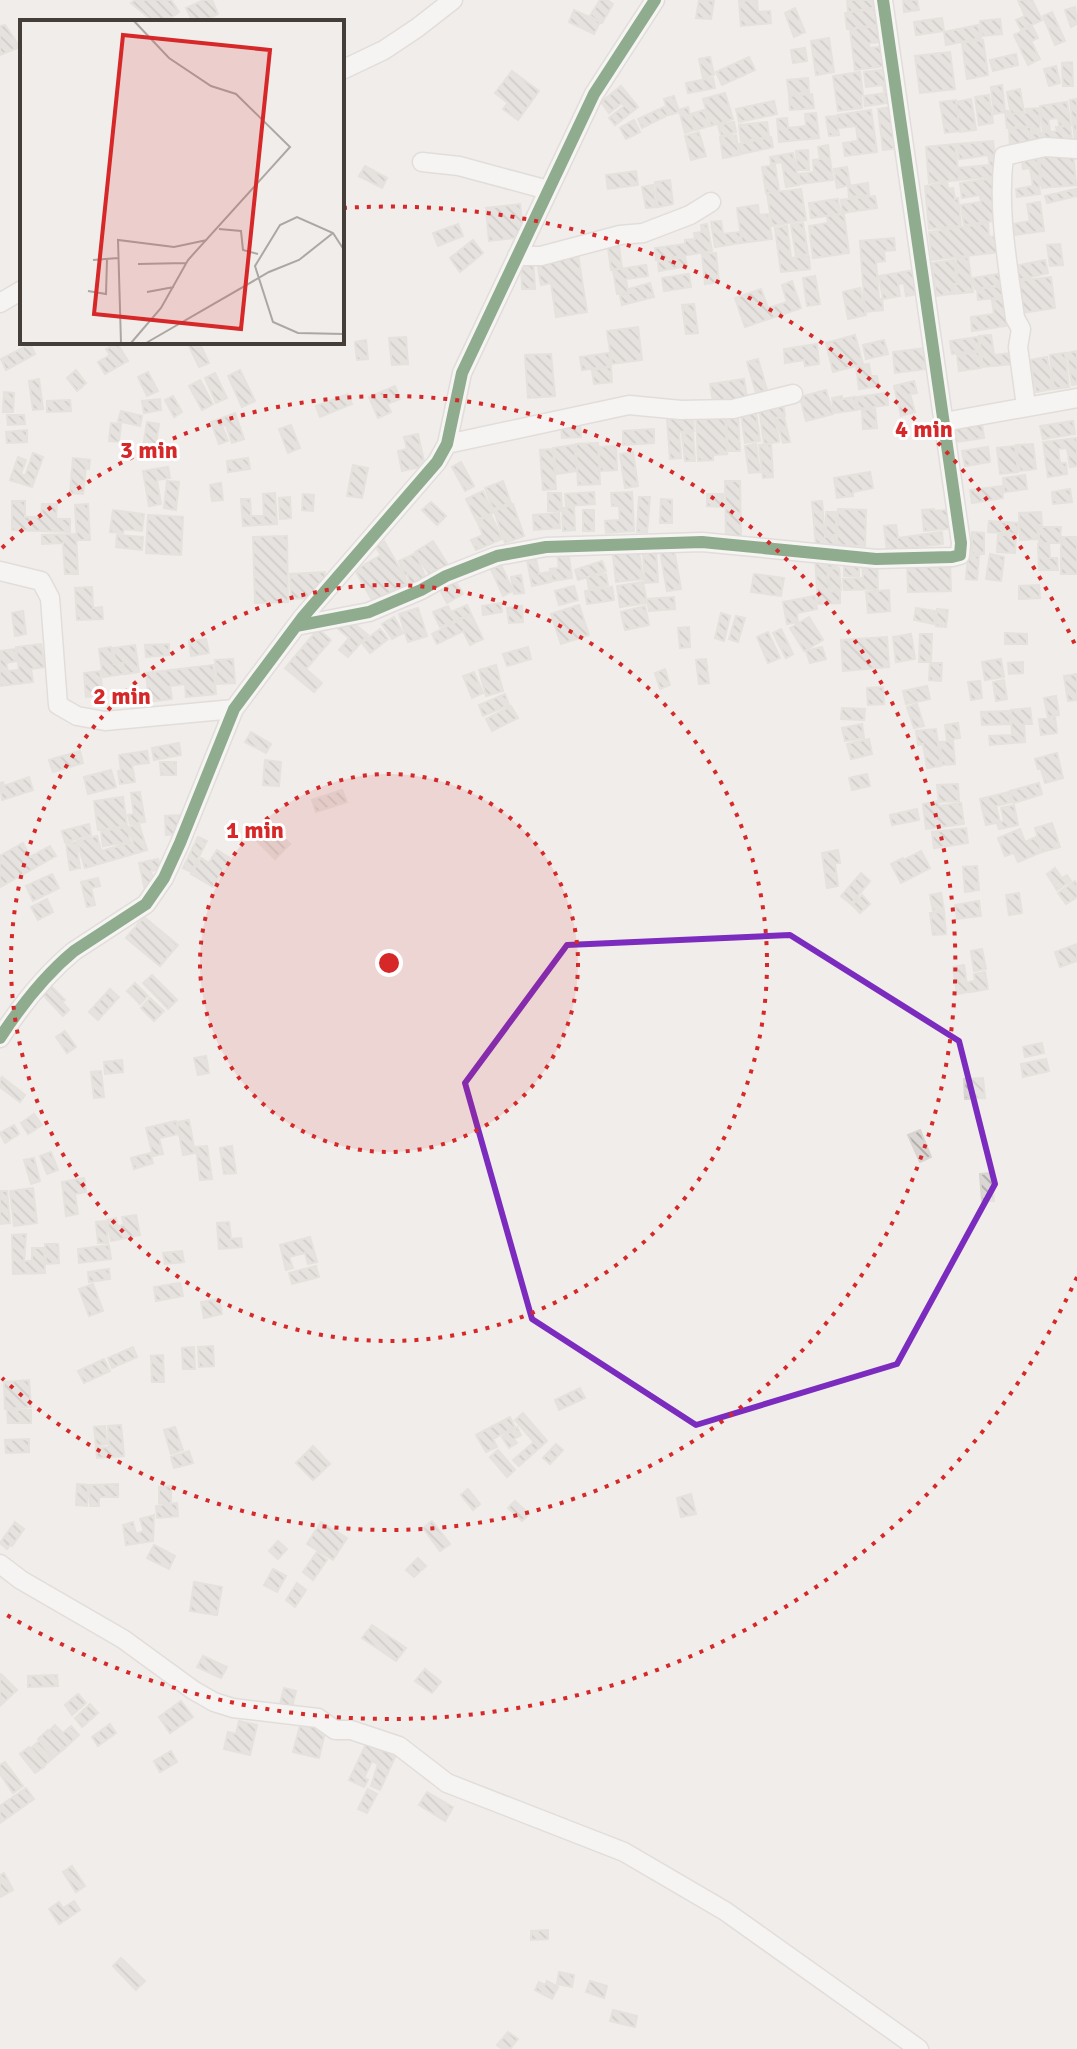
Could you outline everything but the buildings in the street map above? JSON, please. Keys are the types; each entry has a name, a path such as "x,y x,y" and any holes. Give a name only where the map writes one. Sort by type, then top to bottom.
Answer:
{"street":[{"path":"344,69 384,50 453,0"},
{"path":"0,1038 15,1015 63,960 146,904 164,878 180,843 234,709 296,626 437,462 447,444 462,373 548,190 594,94 655,0"},
{"path":"296,626 369,612 497,556 546,547 702,542 876,559 960,555 961,543 883,0"},
{"path":"1026,406 1018,347 1021,329 1015,318 1004,238 1004,156 1045,147 1077,149"},
{"path":"422,162 459,166 548,190"},
{"path":"517,256 541,256 620,235 643,233 690,215 711,202"},
{"path":"0,303 20,291"},
{"path":"447,444 629,405 681,410 733,409 793,394"},
{"path":"944,422 1077,398"},
{"path":"0,571 41,581 50,598 58,705 77,716 105,721 234,709"},
{"path":"0,1564 21,1580 123,1639 214,1702 233,1708 318,1718 335,1730 351,1730 399,1746 447,1783 624,1852 725,1911 919,2049"}],"highlighted area":[{"path":"790,935 959,1041 995,1184 897,1364 696,1425 532,1319 465,1083 567,945"}],"cycle path":[{"path":"0,1038 34,992 63,960 146,904 164,878 180,843 234,709 302,618 437,462 447,444 462,373 594,94 655,0"},
{"path":"296,626 369,612 497,556 546,547 702,542 876,559 960,555 961,543 883,0"}]}
